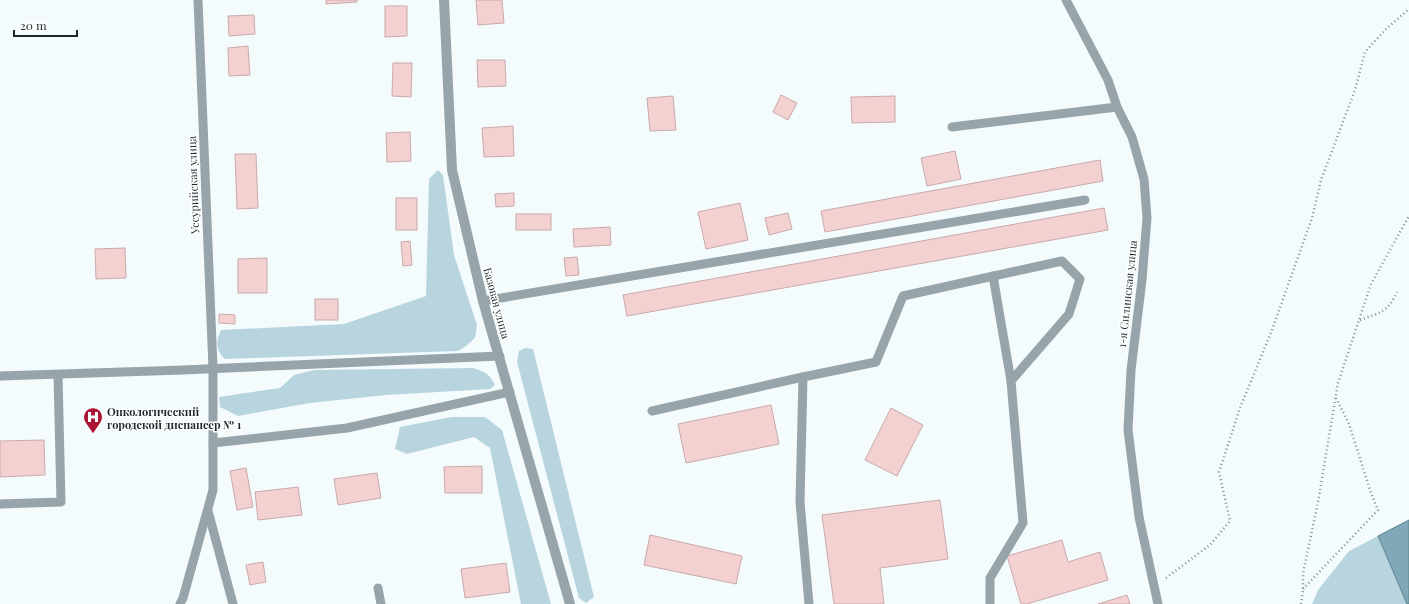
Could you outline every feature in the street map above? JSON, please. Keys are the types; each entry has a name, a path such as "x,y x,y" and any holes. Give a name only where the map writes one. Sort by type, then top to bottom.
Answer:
{"street":[{"name":"Базовая улица","path":"444,0 452,170 483,301 570,604"}],"lane":[{"name":"Уссурийская улица","path":"180,604 183,598 212,490 213,368 198,0"},
{"name":"1-я Силинская улица","path":"1066,0 1108,80 1117,107 1132,137 1144,179 1147,218 1142,280 1130,370 1128,430 1139,517 1153,587 1158,604"},
{"path":"952,127 1117,107"},
{"path":"483,301 1085,200"},
{"path":"652,411 876,362 903,296 1062,260 1080,279 1069,314 1011,381"},
{"path":"990,604 990,578 1023,524 1011,381 992,276"},
{"path":"0,376 58,375 500,356"},
{"path":"0,504 61,502 58,375"},
{"path":"803,377 800,502 809,604"},
{"path":"212,443 346,428 510,392"},
{"path":"207,510 233,604"},
{"path":"378,588 381,604"}],"path":[{"path":"1153,587 1210,545 1230,521 1219,472 1240,408 1272,330 1312,218 1321,180 1355,90 1364,52 1386,28 1409,9"},
{"path":"1301,604 1303,574 1318,502 1338,383 1371,284 1409,216"},
{"path":"1359,320 1383,311 1391,304 1397,292"},
{"path":"1303,590 1378,510 1371,493 1349,424 1336,397"}],"shaded area":[{"path":"438,170 443,175 454,255 477,325 475,338 466,346 458,351 225,359 222,356 217,346 221,330 344,324 426,296 429,179"},
{"path":"525,348 533,349 594,597 586,603 579,598 517,362 519,351"},
{"path":"473,368 486,374 491,378 495,385 490,389 386,395 310,403 238,416 220,407 219,397 280,388 294,375 314,370"},
{"path":"451,417 485,417 502,430 551,604 521,604 490,448 474,437 407,454 395,449 400,427"},
{"path":"1409,520 1409,604 1407,604 1378,536"},
{"path":"1378,536 1407,604 1312,604 1318,590 1349,551"}],"building":[{"path":"326,0 357,0 357,2 326,4"},
{"path":"476,0 502,0 504,23 478,25"},
{"path":"385,6 407,6 407,36 385,37"},
{"path":"254,15 255,34 229,36 228,16"},
{"path":"248,46 250,75 229,76 228,48"},
{"path":"477,60 505,60 506,86 478,87"},
{"path":"393,63 412,63 411,97 392,96"},
{"path":"781,95 797,103 788,120 773,112"},
{"path":"673,96 676,130 650,131 647,98"},
{"path":"895,96 895,122 852,123 851,97"},
{"path":"513,126 514,156 484,157 482,128"},
{"path":"410,132 411,161 387,162 386,133"},
{"path":"955,151 961,179 927,186 921,158"},
{"path":"235,154 256,154 258,208 237,209"},
{"path":"1100,160 1103,181 825,232 821,211"},
{"path":"514,193 514,206 496,207 495,194"},
{"path":"396,198 417,198 417,230 396,230"},
{"path":"740,203 748,240 706,249 698,212"},
{"path":"1104,208 1108,230 627,316 623,295"},
{"path":"788,213 792,229 769,235 765,218"},
{"path":"516,214 551,214 551,230 516,230"},
{"path":"610,227 611,245 574,247 573,229"},
{"path":"410,241 412,265 403,266 401,242"},
{"path":"125,248 126,278 96,279 95,249"},
{"path":"577,257 579,275 566,276 564,258"},
{"path":"267,258 267,293 238,293 238,259"},
{"path":"315,299 338,299 338,320 315,320"},
{"path":"219,314 235,315 235,324 219,323"},
{"path":"771,405 779,444 686,463 678,424"},
{"path":"891,408 923,425 897,476 865,460"},
{"path":"44,440 45,475 0,477 0,441"},
{"path":"482,466 482,493 445,493 444,467"},
{"path":"246,468 253,507 237,510 230,471"},
{"path":"377,473 381,498 338,505 334,479"},
{"path":"298,487 302,515 258,520 255,492"},
{"path":"940,500 948,559 880,568 884,604 834,604 822,515"},
{"path":"650,535 742,556 736,584 644,565"},
{"path":"1062,540 1068,562 1100,552 1108,580 1027,604 1021,604 1007,556"},
{"path":"263,562 266,582 250,585 246,565"},
{"path":"506,563 510,592 465,598 461,569"},
{"path":"1127,595 1130,604 1098,604"}],"place":[{"name":"Онкологический городской диспансер № 1","path":"93,434"}]}
